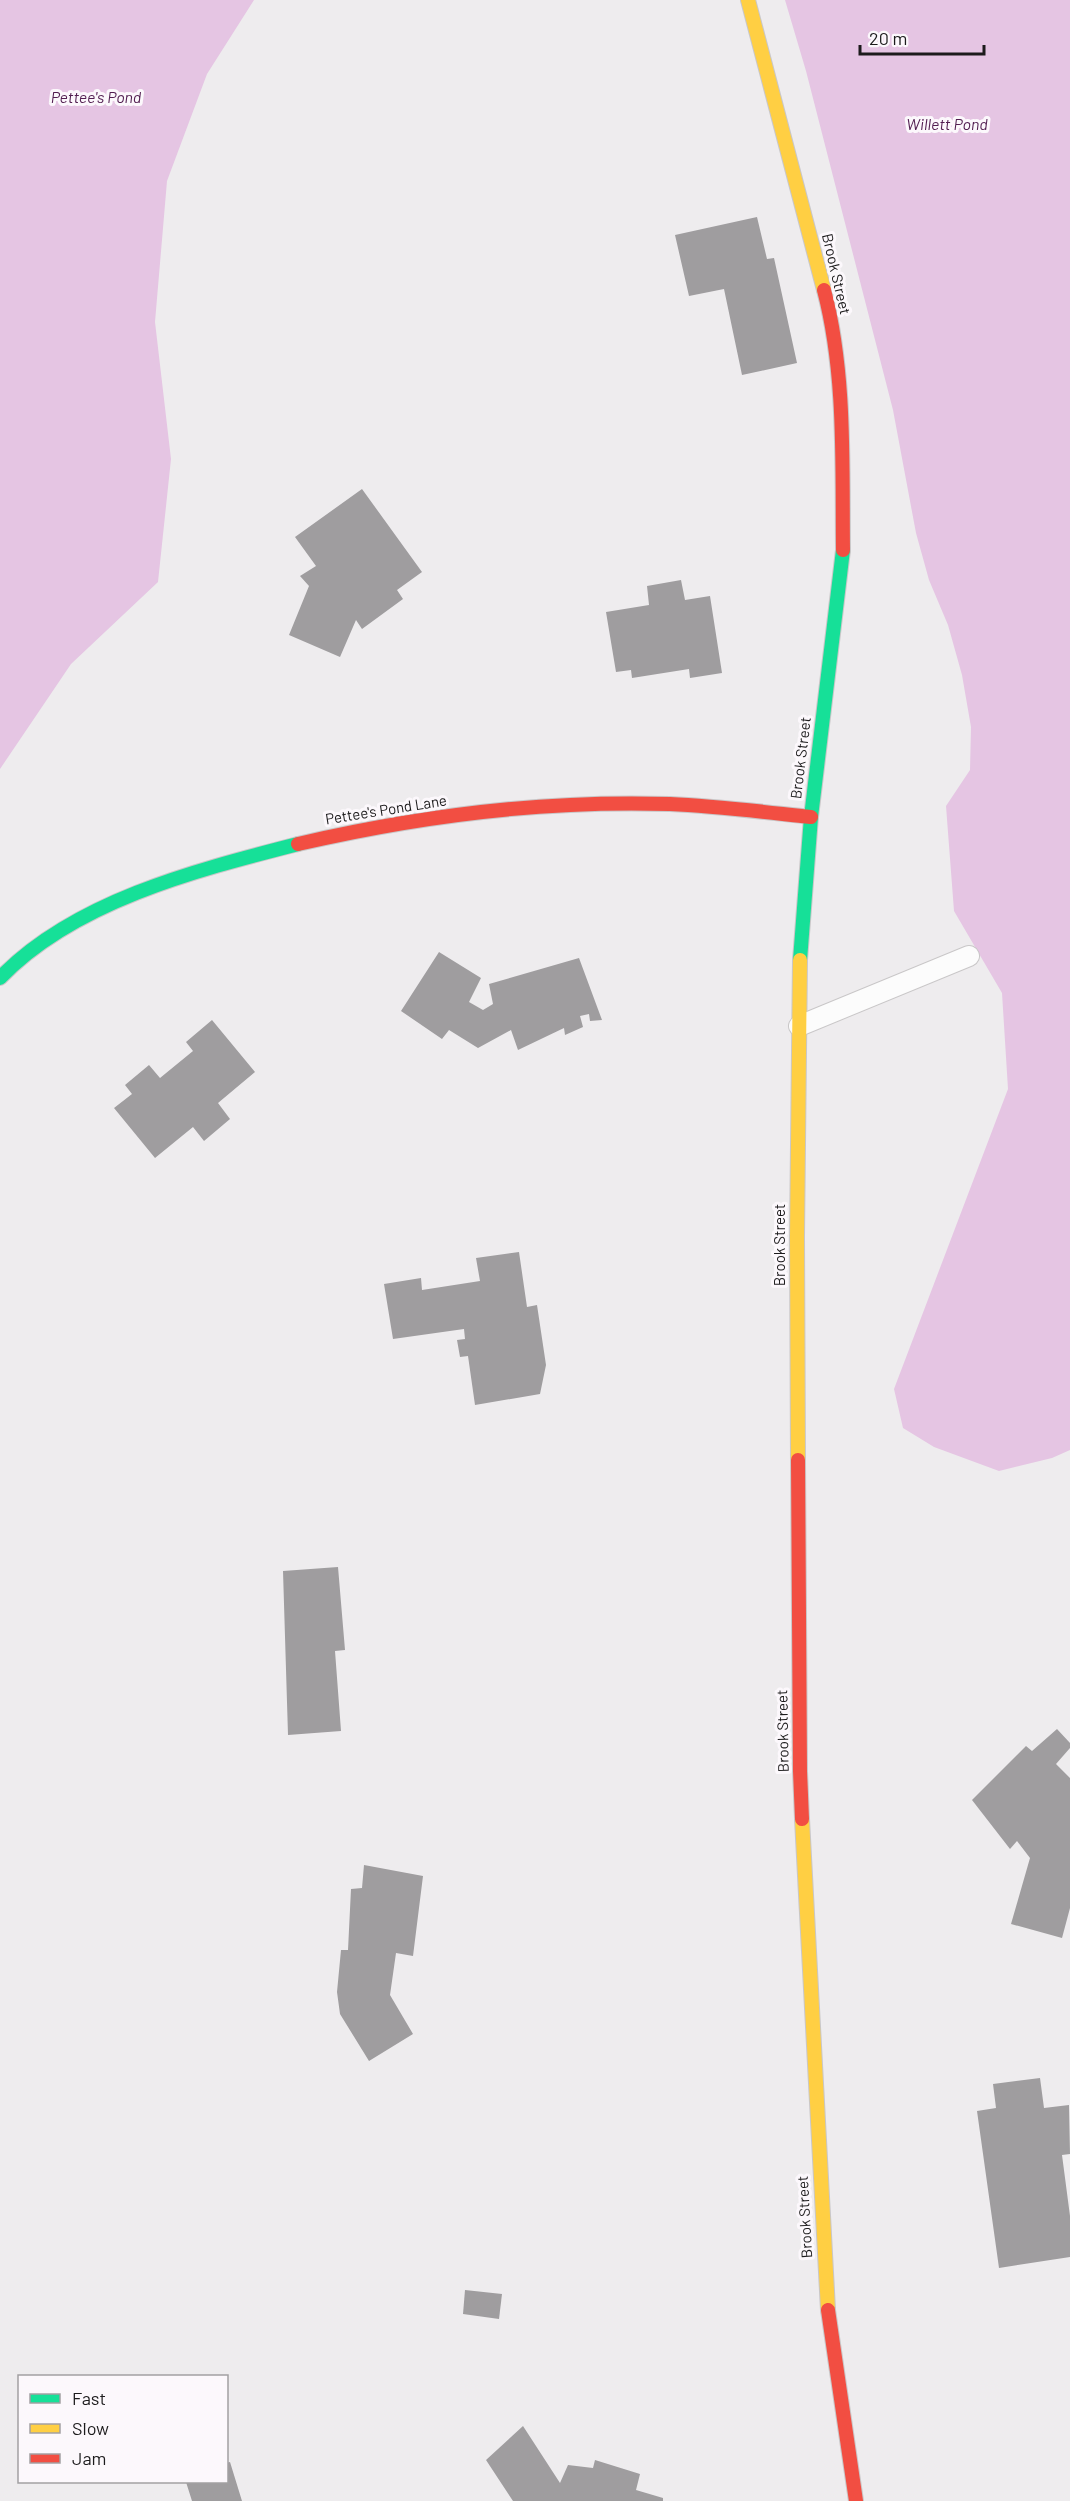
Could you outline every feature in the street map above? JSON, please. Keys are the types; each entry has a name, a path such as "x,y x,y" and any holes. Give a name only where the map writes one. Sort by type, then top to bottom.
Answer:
{"street":[{"name":"Brook Street","path":"748,0 828,306 841,416 843,555 811,817 800,936 797,1305 800,1771 826,2296 856,2501"},
{"name":"Pettee's Pond Lane","path":"0,978 12,963 63,928 131,896 218,864 309,840 412,820 503,810 598,804 688,805 811,817"}],"lane":[{"path":"799,1026 969,956"}],"water":[{"name":"Pettee's Pond","path":"0,0 254,0 207,74 167,181 155,322 171,459 158,582 71,664 0,769"},
{"name":"Willett Pond","path":"785,0 1070,0 1070,1450 1052,1458 999,1471 934,1447 903,1428 894,1389 1008,1089 1002,993 954,911 946,806 970,770 971,727 962,675 948,625 929,580 916,533 893,410 806,71"}],"building":[{"path":"757,217 767,259 774,258 797,363 742,375 724,289 689,296 675,235"},
{"path":"362,489 422,572 397,590 403,599 362,629 356,620 340,657 289,635 309,586 300,576 316,566 295,537"},
{"path":"681,580 685,600 710,596 722,673 690,678 689,669 632,678 631,670 616,672 606,612 649,605 647,586"},
{"path":"439,952 481,978 469,1002 483,1010 493,1004 489,984 579,958 602,1020 590,1021 589,1014 580,1016 583,1027 565,1035 564,1028 518,1050 511,1030 478,1048 449,1030 442,1039 401,1011"},
{"path":"212,1020 255,1072 218,1103 230,1119 204,1141 193,1127 155,1158 114,1108 132,1094 125,1085 149,1065 160,1078 193,1051 186,1042"},
{"path":"519,1252 527,1307 537,1305 546,1365 540,1394 475,1405 468,1356 460,1357 457,1340 465,1339 464,1329 393,1339 384,1284 421,1278 422,1290 480,1281 476,1258"},
{"path":"338,1567 345,1650 335,1651 341,1731 288,1735 283,1571"},
{"path":"1057,1729 1070,1743 1070,1748 1056,1764 1070,1778 1070,1908 1062,1938 1011,1924 1030,1858 1017,1841 1010,1849 972,1800 1026,1746 1032,1751"},
{"path":"364,1865 423,1876 413,1956 396,1953 390,1995 413,2034 369,2061 340,2014 337,1992 341,1950 348,1950 351,1889 362,1888"},
{"path":"1040,2078 1044,2108 1069,2105 1070,2154 1062,2155 1070,2216 1070,2257 999,2268 977,2111 996,2108 993,2084"},
{"path":"465,2290 502,2294 499,2319 463,2314"},
{"path":"523,2426 560,2483 568,2465 593,2468 595,2460 640,2474 636,2490 663,2498 663,2501 513,2501 486,2460"},
{"path":"228,2462 230,2462 242,2501 192,2501 186,2483 228,2483"}],"traffic: fast":[{"path":"800,960 811,817 843,550"},
{"path":"0,978 30,951 64,928 100,909 179,878 298,844"}],"traffic: slow":[{"path":"748,0 824,290"},
{"path":"798,1460 797,1237 800,960"},
{"path":"802,1819 828,2310"}],"traffic: jam":[{"path":"824,290 836,354 839,387 843,550"},
{"path":"298,844 436,818 577,805 670,804 811,817"},
{"path":"798,1460 802,1819"},
{"path":"828,2310 856,2501"}]}
